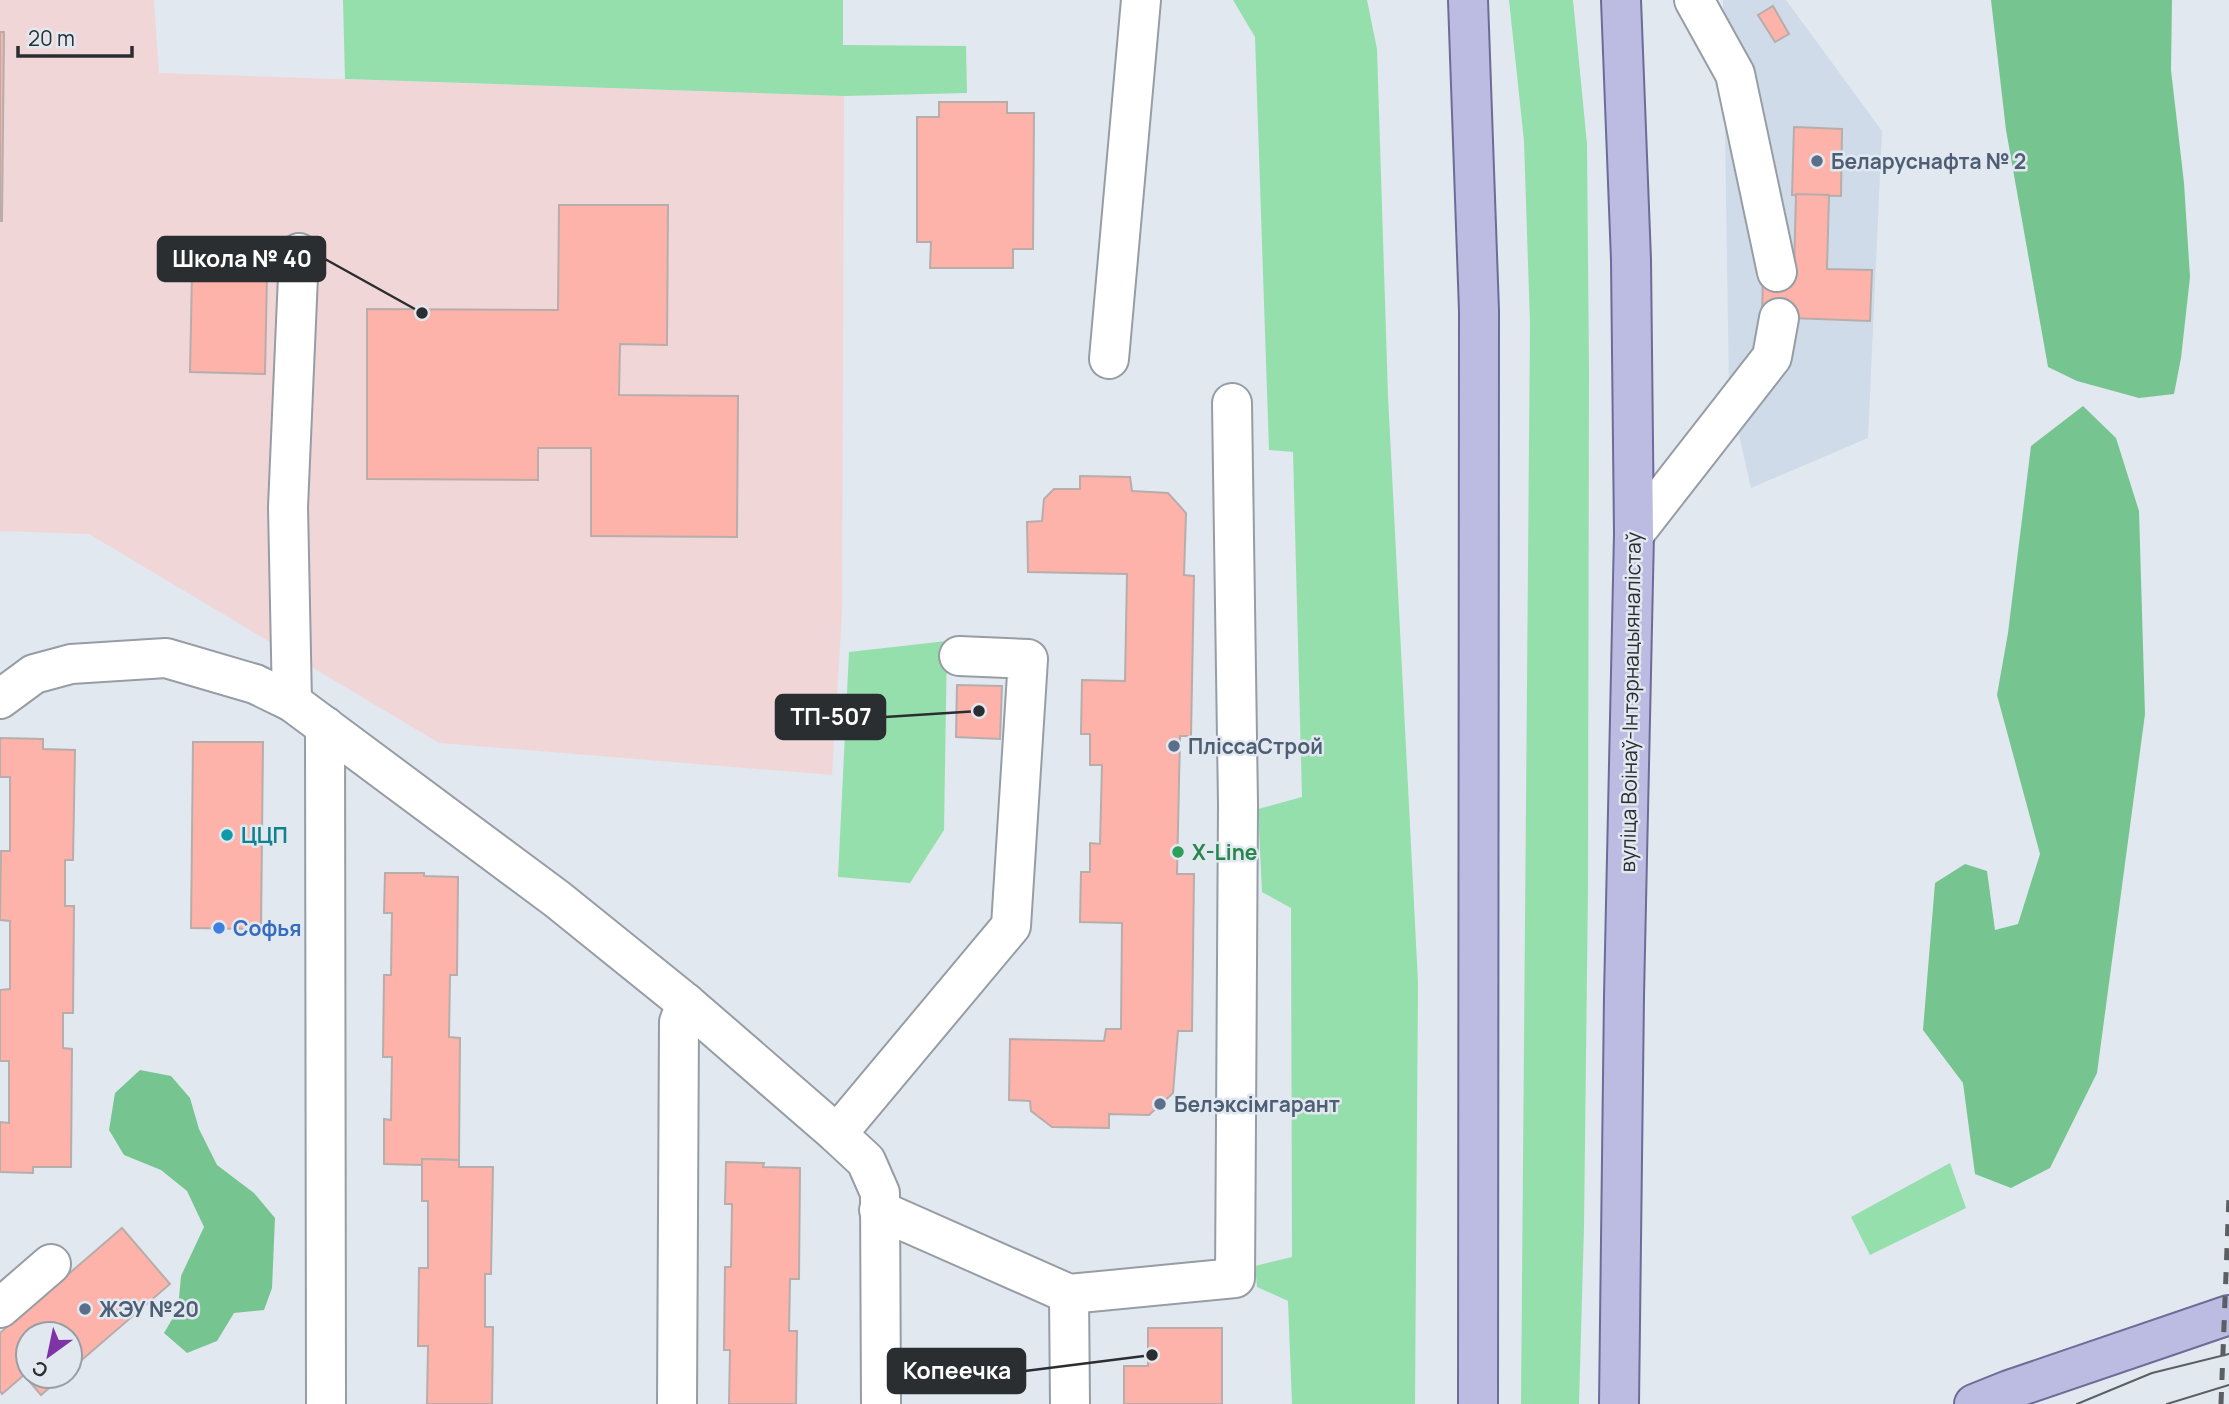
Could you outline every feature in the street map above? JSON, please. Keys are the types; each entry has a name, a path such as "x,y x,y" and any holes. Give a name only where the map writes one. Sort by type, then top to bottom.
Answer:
{"main road":[{"path":"1468,0 1479,311 1478,1404"},
{"name":"вуліца Воінаў-Інтэрнацыяналістаў","path":"1619,1404 1624,983 1634,534 1631,260 1621,0"},
{"path":"1974,1404 2229,1315"}],"lane":[{"path":"1109,359 1142,0"},
{"path":"1694,0 1735,75 1777,272"},
{"path":"292,702 288,507 299,253"},
{"path":"1634,534 1772,357 1779,318"},
{"path":"879,1210 1069,1294 1235,1278 1238,804 1233,402"},
{"path":"837,1134 1011,926 1028,660 959,656"},
{"path":"0,699 34,674 71,664 166,658 255,684 292,702 325,726 557,899 687,1003 866,1161 880,1193 881,1404"},
{"path":"325,726 326,1404"},
{"path":"677,1404 679,1022 687,1003"},
{"path":"0,1308 51,1264"},
{"path":"1069,1294 1070,1404"}],"shaded area":[{"path":"0,0 154,0 159,73 844,96 842,614 832,775 439,743 89,534 0,531"},
{"path":"1723,0 1786,0 1882,131 1868,438 1751,488 1729,390"}],"green space":[{"path":"343,0 843,0 843,45 966,46 967,93 844,96 345,79"},
{"path":"1233,0 1367,0 1377,49 1388,396 1418,982 1415,1404 1292,1404 1288,1301 1257,1287 1255,1266 1292,1257 1291,908 1262,892 1258,809 1302,797 1293,452 1269,450 1255,37"},
{"path":"1509,0 1573,0 1587,144 1588,887 1579,1404 1521,1404 1530,324 1524,141"},
{"path":"1991,0 2172,0 2171,70 2184,183 2190,277 2174,394 2139,398 2077,381 2048,367 2006,130"},
{"path":"2083,406 2116,438 2139,511 2145,714 2097,1073 2050,1168 2011,1188 1975,1174 1963,1083 1923,1030 1935,883 1965,864 1987,871 1995,930 2018,924 2040,854 1997,695 2008,633 2031,446"},
{"path":"947,641 944,830 910,883 838,877 849,652"},
{"path":"140,1070 171,1076 190,1098 199,1129 217,1165 254,1193 275,1218 272,1288 264,1310 234,1313 217,1341 187,1353 164,1333 178,1309 181,1276 204,1227 187,1191 161,1170 124,1155 109,1130 115,1093"},
{"path":"1950,1163 1966,1208 1870,1255 1851,1217"}],"building":[{"path":"1773,6 1789,34 1775,42 1758,15"},
{"path":"0,32 4,32 2,221 0,221"},
{"path":"939,102 1007,102 1007,113 1034,113 1033,249 1013,249 1013,268 930,268 931,242 917,242 917,117 939,117"},
{"name":"Беларуснафта № 2","path":"1794,127 1842,129 1841,196 1792,195"},
{"path":"1796,194 1829,195 1827,269 1872,270 1870,321 1762,317 1763,271 1794,272"},
{"path":"559,205 668,205 667,345 620,344 619,395 738,396 737,537 591,536 591,448 538,448 538,480 367,479 367,309 558,310"},
{"path":"192,272 267,274 265,374 190,372"},
{"path":"1080,476 1130,477 1132,491 1168,493 1186,513 1184,575 1194,576 1191,736 1180,736 1177,874 1194,874 1192,1031 1178,1031 1173,1093 1149,1115 1109,1114 1109,1128 1052,1127 1031,1111 1030,1101 1009,1100 1010,1039 1104,1041 1106,1029 1121,1029 1122,923 1080,922 1081,872 1090,872 1090,843 1100,844 1102,765 1090,765 1090,734 1081,734 1082,680 1125,681 1127,574 1028,572 1027,522 1042,521 1044,499 1054,489 1080,489"},
{"path":"957,685 1002,686 1000,739 956,737"},
{"path":"0,738 43,739 43,749 75,750 73,860 65,860 65,906 74,906 73,1013 63,1013 63,1048 72,1049 71,1167 33,1167 33,1173 0,1172 0,1122 9,1123 9,1061 0,1061 0,990 10,989 10,921 0,920 1,851 10,851 10,777 0,777"},
{"name":"ЦЦП","path":"193,742 263,742 261,929 191,928"},
{"path":"385,873 424,873 424,876 458,877 457,975 450,975 449,1037 460,1038 459,1160 422,1159 422,1165 384,1164 384,1119 391,1120 392,1057 383,1057 384,975 391,975 392,913 384,913"},
{"path":"422,1159 459,1160 459,1167 493,1167 491,1274 485,1274 485,1327 493,1327 492,1404 427,1404 428,1346 418,1346 419,1268 428,1268 428,1201 422,1201"},
{"path":"726,1162 800,1168 799,1279 790,1279 789,1331 797,1331 796,1404 729,1404 730,1350 724,1350 725,1267 731,1267 732,1204 725,1204"},
{"name":"ЖЭУ №20","path":"122,1228 170,1284 84,1358 84,1320 15,1320"},
{"name":"ЖЭУ №20","path":"14,1321 14,1384 2,1394 0,1391 0,1333"},
{"path":"1148,1328 1222,1328 1222,1404 1124,1404 1124,1366 1148,1366"}],"tram line":[{"path":"2077,1404 2152,1373 2229,1354"},
{"path":"2167,1404 2229,1385"}],"railway":[{"path":"2221,1404 2229,1196"}],"place":[{"name":"Беларуснафта № 2","path":"1817,161"},
{"name":"Школа № 40","path":"422,313"},
{"name":"ТП-507","path":"979,711"},
{"name":"ПліссаСтрой","path":"1174,746"},
{"name":"ЦЦП","path":"227,835"},
{"name":"X-Line","path":"1178,852"},
{"name":"Софья","path":"219,928"},
{"name":"Белэксімгарант","path":"1160,1104"},
{"name":"ЖЭУ №20","path":"85,1309"},
{"name":"Копеечка","path":"1152,1355"}]}
